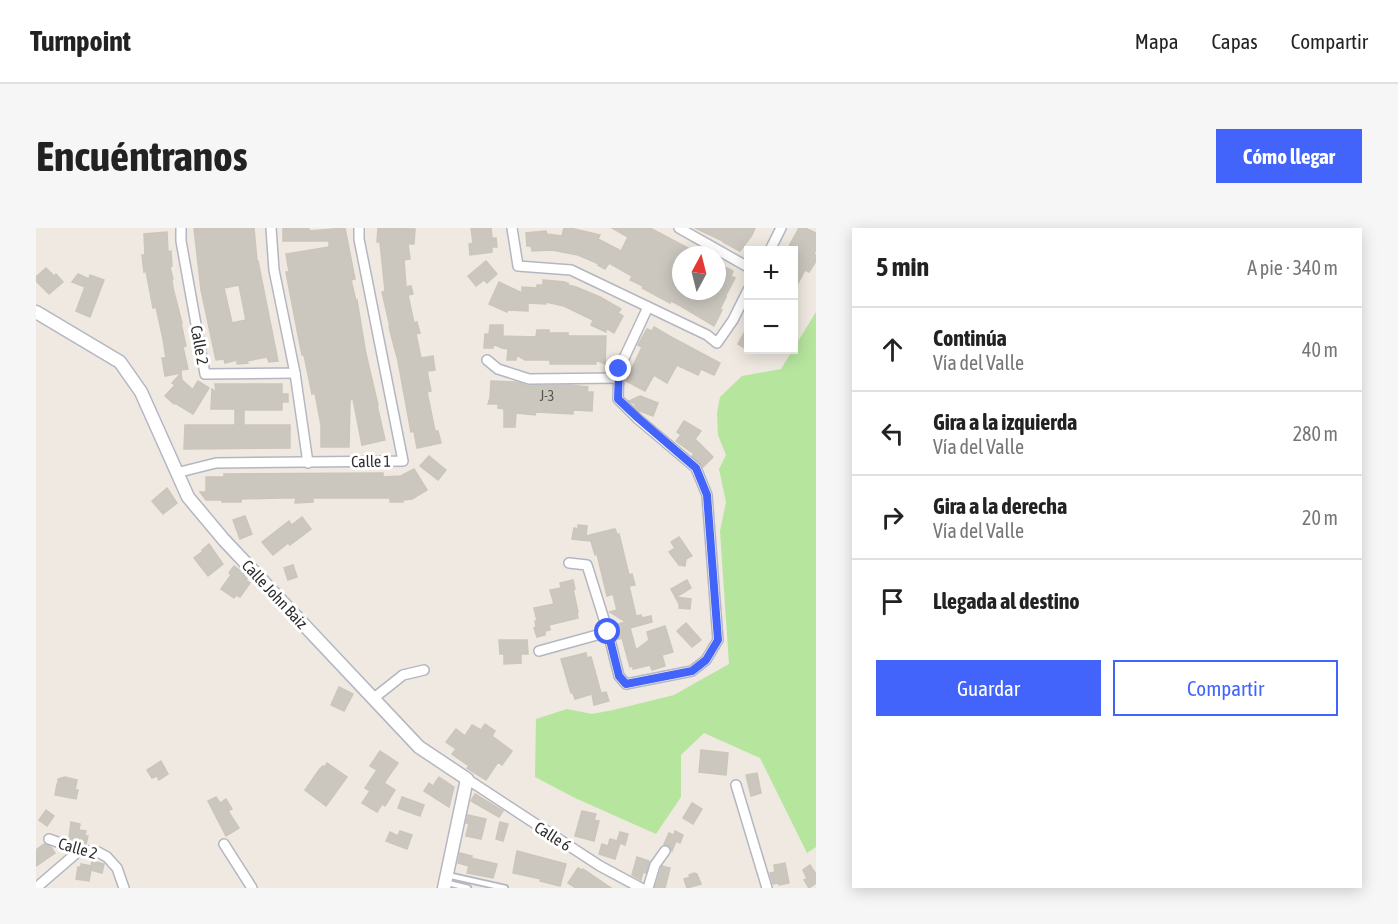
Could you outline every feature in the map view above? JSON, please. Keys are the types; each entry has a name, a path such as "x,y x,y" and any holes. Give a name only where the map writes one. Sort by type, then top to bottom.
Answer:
{"street":[{"name":"Calle 2","path":"181,228 181,241 205,374 295,373"},
{"path":"271,228 274,270 295,373 308,463"},
{"name":"Calle 1","path":"176,473 216,463 403,461 359,239 359,228"},
{"path":"512,228 518,266 571,270 707,335 717,343 733,320 744,298"},
{"path":"679,228 692,231 744,264"},
{"path":"772,246 781,228"},
{"path":"569,563 587,565 619,676 626,684 692,671 706,660 718,640 707,495 696,468 618,399 619,369 648,307"},
{"name":"Calle John Baiz","path":"36,312 120,362 141,392 188,497 224,540 419,747 467,779"},
{"path":"487,360 498,369 529,379 619,378"},
{"path":"539,651 608,632"},
{"path":"374,699 403,675 424,670"},
{"path":"446,882 467,779"},
{"name":"Calle 6","path":"467,779 600,866 641,888"},
{"path":"736,785 767,888"},
{"name":"Calle 2","path":"49,839 80,850 99,852 107,856 117,868 124,888"},
{"path":"224,844 252,888"},
{"path":"36,888 80,850"},
{"path":"648,888 655,865 665,851"}],"lane":[{"path":"446,882 468,888"},
{"path":"446,882 505,888"}],"green space":[{"path":"816,312 816,847 807,853 760,758 704,733 681,755 681,797 656,834 575,798 535,777 536,719 567,709 592,714 674,695 729,664 720,531 726,502 719,469 726,455 718,435 717,413 720,397 742,376 781,369 790,354 798,354 798,341"}],"building":[{"path":"194,228 254,228 257,261 278,361 269,362 267,357 237,364 237,360 225,363 224,359 216,360 201,290","holes":["239,285 246,320 232,323 224,288"]},
{"path":"283,228 309,228 309,231 345,228 355,279 351,280 385,440 362,445 353,399 350,400 349,447 321,447 321,425 315,393 312,394 304,355 302,355 286,272 289,272 286,254 329,247 329,241 283,241"},
{"path":"378,228 415,229 414,244 408,244 410,259 404,260 406,287 411,286 413,294 408,295 414,323 417,322 420,333 416,334 421,358 433,356 435,370 427,371 431,391 427,392 435,431 438,431 441,443 417,448 414,431 411,432 382,292 385,291 380,242 377,242"},
{"path":"471,228 491,228 492,238 496,238 497,247 492,247 492,252 470,255 469,244 473,243"},
{"path":"564,228 600,235 598,239 621,251 628,237 612,228 650,228 684,246 672,246 672,300 724,300 714,326 681,306 671,301 670,303 642,288 643,286 630,280 632,276 609,263 605,269 578,255 552,250 532,251 531,246 527,246 526,233 546,231 547,234 562,236"},
{"path":"695,228 755,228 740,251"},
{"path":"799,228 816,233 814,254 816,261 809,272 805,270 798,283 798,246 789,246"},
{"path":"167,232 168,252 171,251 172,266 170,267 173,288 182,323 186,346 183,347 188,369 165,376 162,358 166,358 163,339 156,307 153,308 146,271 144,272 142,255 145,255 144,234"},
{"path":"486,261 497,274 487,283 484,280 476,286 468,276"},
{"path":"46,268 63,282 49,294 36,281 36,277"},
{"path":"726,268 733,271 731,276 735,278 726,295"},
{"path":"78,274 89,279 90,275 104,280 90,317 76,311 85,287 72,282"},
{"path":"543,280 568,283 621,309 618,313 623,316 614,333 606,328 606,332 591,325 593,320 564,306 546,302 546,304 528,303 528,311 508,310 507,312 489,304 499,282 522,293 522,287 537,288 537,285 543,285"},
{"path":"490,325 503,325 503,336 536,337 537,330 549,330 549,333 568,333 568,336 606,336 605,364 596,360 596,364 550,364 550,360 525,360 517,355 516,360 507,360 508,349 493,344 493,348 484,348 485,334 489,334"},
{"path":"654,327 720,363 714,375 701,369 698,375 677,365 667,383 654,375 645,391 626,381 642,347 638,345 647,329 652,331"},
{"path":"744,333 744,348 738,344"},
{"path":"181,373 182,380 192,391 198,381 209,388 193,414 174,404 165,396 175,385 172,383"},
{"path":"491,381 516,382 529,386 588,387 587,392 593,392 592,411 573,410 573,414 536,412 535,415 516,413 515,427 504,427 504,409 498,408 498,404 488,404"},
{"path":"215,384 282,384 282,394 288,394 288,402 282,402 282,410 244,410 244,425 290,425 290,448 184,449 185,425 235,425 235,409 211,409 212,389 216,392"},
{"path":"640,396 658,403 653,416 640,411 635,404 629,401"},
{"path":"684,421 701,431 695,439 713,457 703,467 692,456 694,454 676,441 681,435 677,432"},
{"path":"429,456 446,470 438,480 420,466"},
{"path":"414,469 427,490 403,502 390,502 390,498 313,498 313,502 295,503 296,498 279,498 222,502 222,500 206,500 200,492 206,492 206,477 224,477 224,474 383,473 383,477 401,476"},
{"path":"167,488 177,503 163,514 152,501"},
{"path":"245,516 252,534 240,539 233,520"},
{"path":"302,517 311,529 273,555 262,542 289,521 292,526"},
{"path":"578,525 587,526 586,536 614,529 619,534 629,575 632,574 635,585 629,586 636,616 641,615 642,618 651,616 652,622 630,628 636,650 649,640 647,632 665,626 673,652 662,655 665,666 652,670 650,665 633,669 633,666 630,667 622,638 618,639 614,625 626,622 610,612 617,610 613,594 607,596 597,554 595,555 591,541 572,539 574,528 578,529"},
{"path":"679,537 692,556 686,559 685,566 679,565 669,552 675,548 671,542"},
{"path":"209,544 223,564 208,576 194,558"},
{"path":"293,565 297,577 288,580 284,568"},
{"path":"234,566 248,577 246,580 250,583 240,597 236,595 234,598 221,589 231,575 229,573"},
{"path":"573,580 578,618 549,625 550,630 545,631 545,635 537,637 534,628 536,627 535,621 537,621 534,608 554,604 550,590 561,588 560,583"},
{"path":"687,580 691,588 676,597 691,599 690,609 679,608 671,589"},
{"path":"686,623 701,640 692,647 677,631"},
{"path":"499,640 527,640 528,654 521,654 521,663 504,664 504,654 500,654"},
{"path":"586,653 587,658 591,657 601,693 606,692 609,701 594,705 592,694 575,699 571,693 561,659"},
{"path":"339,687 353,694 344,711 331,705"},
{"path":"485,724 495,731 492,736 512,751 502,765 498,762 486,780 467,768 469,766 452,754 456,749 446,742 456,729 465,736 472,725 481,730"},
{"path":"701,750 728,753 726,775 699,772"},
{"path":"380,751 398,763 384,783 395,790 385,806 382,804 377,812 362,803 370,791 365,788 377,770 370,766"},
{"path":"161,761 168,774 159,780 157,776 152,778 147,770"},
{"path":"327,763 347,777 326,806 305,790"},
{"path":"757,773 761,793 751,796 746,775"},
{"path":"65,777 77,780 76,799 55,795 58,779"},
{"path":"439,777 454,787 449,807 424,791 429,783 433,786"},
{"path":"475,794 503,811 499,817 471,801"},
{"path":"216,797 220,803 226,799 232,809 228,811 239,828 226,836 208,801"},
{"path":"402,797 424,805 420,816 398,808"},
{"path":"692,803 702,809 693,824 683,818"},
{"path":"46,810 54,816 47,826 39,820"},
{"path":"582,811 596,814 594,820 599,821 594,841 575,836"},
{"path":"468,815 486,819 481,839 466,836"},
{"path":"71,822 80,824 79,830 86,831 85,836 88,836 86,844 69,839"},
{"path":"500,822 508,824 503,841 496,839"},
{"path":"400,831 412,835 407,849 386,841 390,832 398,836"},
{"path":"675,831 683,835 680,843 676,841 672,851 664,844 669,833 674,835"},
{"path":"620,832 628,834 625,845 620,843 615,859 599,854 602,844 608,846 610,839 617,841"},
{"path":"44,844 51,847 55,853 36,866 36,850"},
{"path":"517,851 566,864 560,886 513,873"},
{"path":"460,853 497,864 493,878 467,873 469,866 458,863"},
{"path":"637,857 649,861 646,873 643,872 641,880 632,875"},
{"path":"92,861 104,864 102,873 91,870 89,881 76,879 78,867 81,867 81,864 91,866"},
{"path":"785,863 789,883 773,884 770,873 775,872 774,865"},
{"path":"810,865 816,874 816,883 809,888 804,880 807,879 803,870"},
{"path":"662,866 670,868 665,888 655,888"},
{"path":"578,868 611,888 576,888 568,883"},
{"path":"694,873 697,874 701,884 687,888 684,879"}],"route":[{"path":"608,632 619,676 626,684 692,671 706,660 718,640 707,495 696,468 618,399 619,369"}]}
